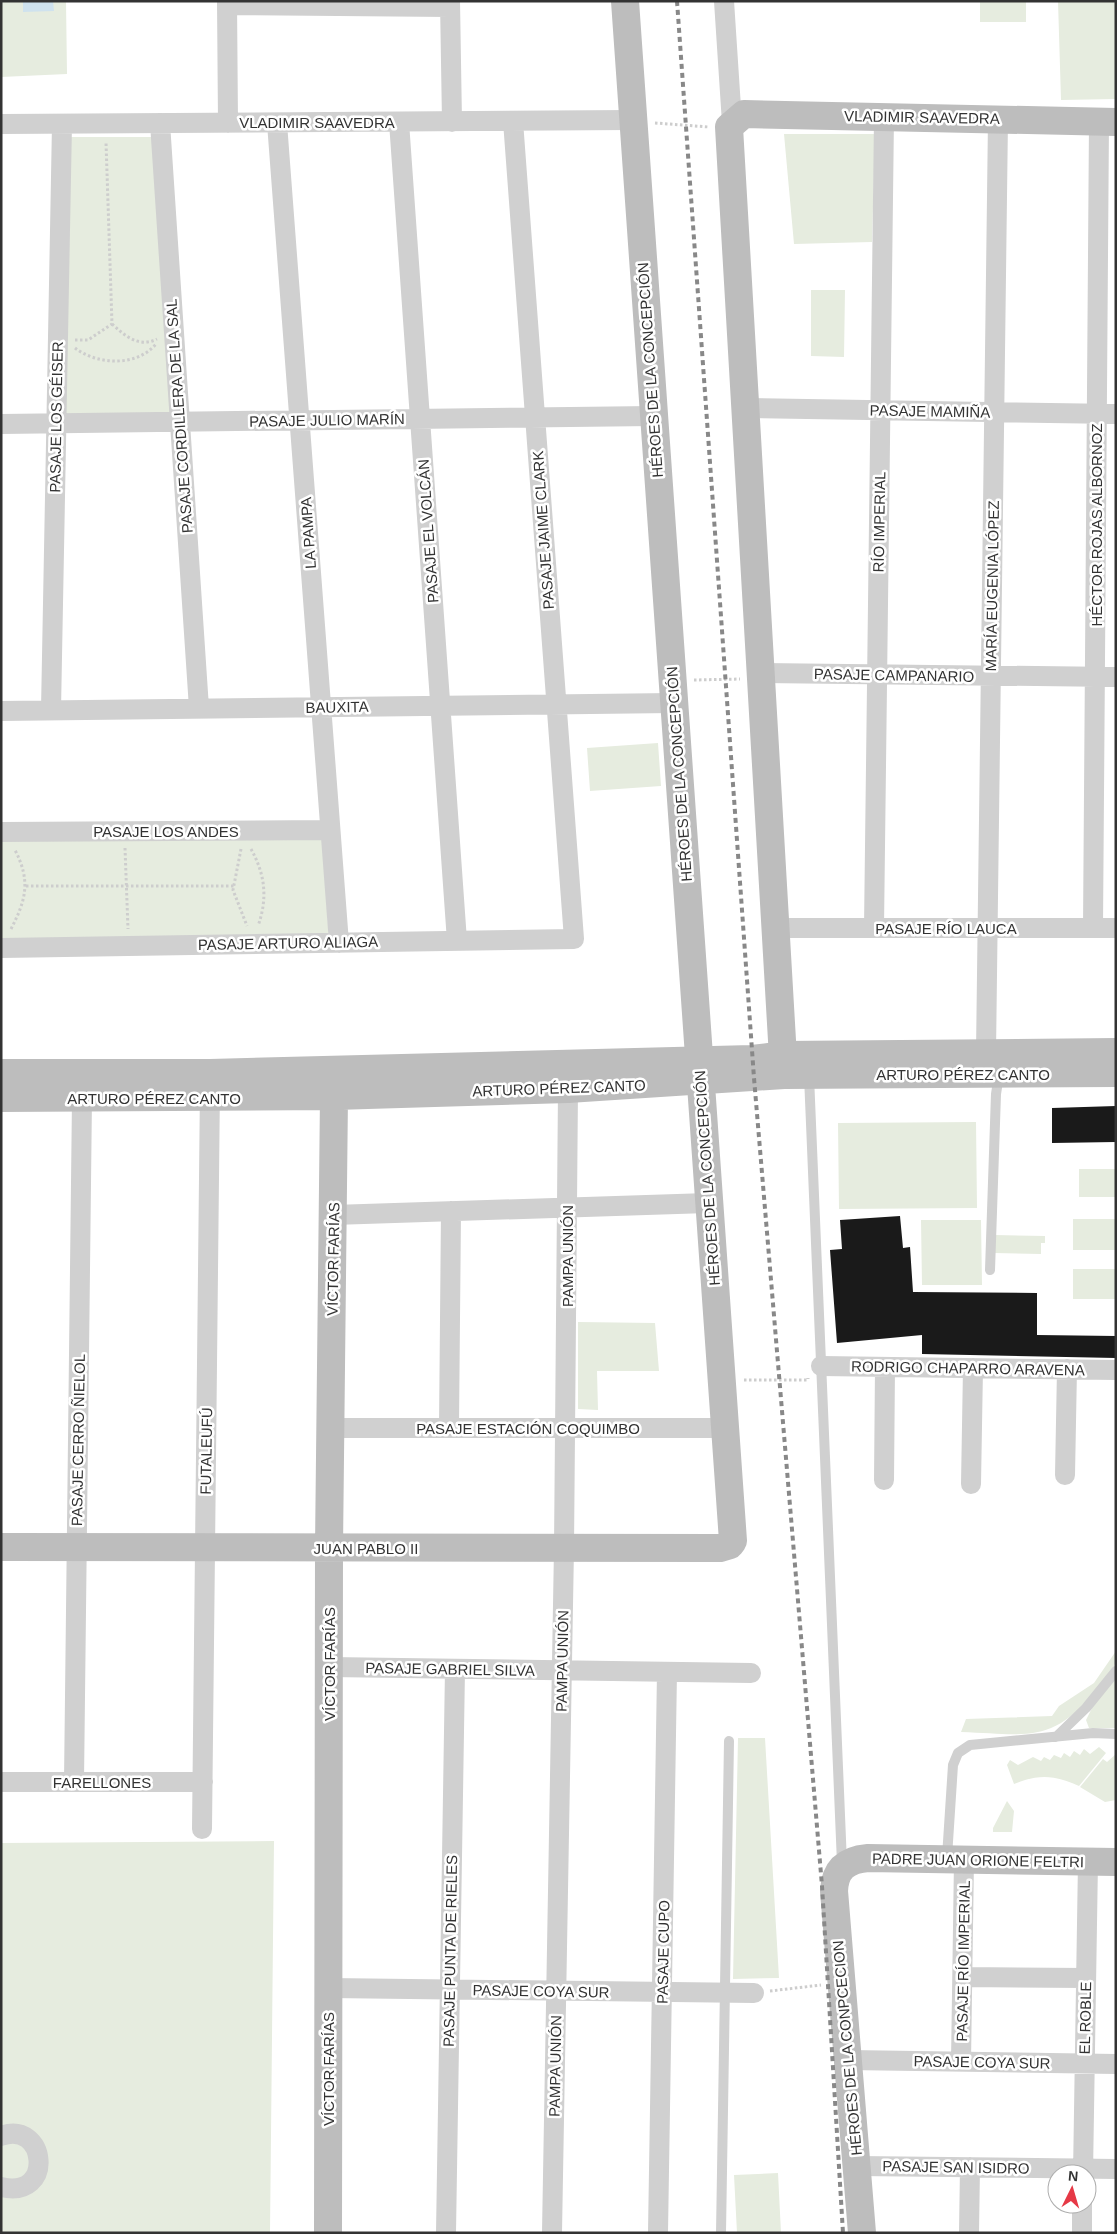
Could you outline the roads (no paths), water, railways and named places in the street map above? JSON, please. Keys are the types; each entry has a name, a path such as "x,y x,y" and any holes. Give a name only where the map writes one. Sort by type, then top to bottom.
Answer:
{"street":[{"name":"HÉROES DE LA CONCEPCIÓN","path":"625,1 653,416 684,695 700,1071 708,1203 734,1535 730,1545"},
{"path":"724,1 745,408 777,928 796,1065"},
{"path":"228,123 227,3 450,4 452,122"},
{"name":"VLADIMIR SAAVEDRA","path":"731,125 744,114 1108,121"},
{"name":"RÍO IMPERIAL","path":"874,928 884,117"},
{"name":"MARÍA EUGENIA LÓPEZ","path":"992,1064 989,928 998,119"},
{"name":"VLADIMIR SAAVEDRA","path":"1,124 632,120"},
{"name":"PASAJE JAIME CLARK","path":"513,121 574,939"},
{"name":"HÉCTOR ROJAS ALBORNOZ","path":"1093,928 1095,677 1106,414 1108,121"},
{"name":"PASAJE EL VOLCÁN","path":"400,122 457,941"},
{"name":"PASAJE CORDILLERA DE LA SAL","path":"160,123 199,708"},
{"name":"LA PAMPA","path":"277,123 339,943"},
{"name":"PASAJE LOS GÉISER","path":"51,710 62,124"},
{"name":"PASAJE MAMIÑA","path":"745,408 1106,414"},
{"name":"PASAJE JULIO MARÍN","path":"1,424 653,416"},
{"name":"PASAJE CAMPANARIO","path":"761,673 1116,677"},
{"name":"BAUXITA","path":"1,711 556,704 684,695"},
{"name":"PASAJE LOS ANDES","path":"7,839 330,830"},
{"name":"PASAJE RÍO LAUCA","path":"777,928 1116,928"},
{"name":"PASAJE ARTURO ALIAGA","path":"5,940 339,943 574,939"},
{"name":"ARTURO PÉREZ CANTO","path":"992,1064 1116,1052"},
{"name":"ARTURO PÉREZ CANTO","path":"1,1098 82,1098 210,1085 700,1071 796,1065 992,1064 1116,1073"},
{"name":"ARTURO PÉREZ CANTO","path":"1,1073 210,1085 334,1096 568,1089 700,1071"},
{"name":"FUTALEUFÚ","path":"202,1829 210,1085"},
{"name":"PAMPA UNIÓN","path":"552,2233 564,1548 568,1089"},
{"name":"VÍCTOR FARÍAS","path":"328,2233 329,1548 334,1096"},
{"name":"PASAJE CERRO ÑIELOL","path":"74,1782 82,1098"},
{"path":"333,1215 708,1203"},
{"path":"449,1428 451,1211"},
{"path":"884,1480 885,1367"},
{"name":"RODRIGO CHAPARRO ARAVENA","path":"815,1369 885,1367 1116,1370"},
{"path":"971,1484 973,1368"},
{"path":"1065,1475 1067,1369"},
{"name":"PASAJE ESTACIÓN COQUIMBO","path":"331,1428 726,1428"},
{"name":"JUAN PABLO II","path":"1,1548 720,1548 730,1545"},
{"name":"PASAJE GABRIEL SILVA","path":"329,1667 751,1673"},
{"name":"PASAJE PUNTA DE RIELES","path":"446,2233 455,1669"},
{"name":"PASAJE CUPO","path":"658,2233 667,1672"},
{"name":"FARELLONES","path":"1,1782 203,1782"},
{"name":"PADRE JUAN ORIONE FELTRI","path":"843,1866 858,1859 868,1858 1116,1862"},
{"name":"PASAJE RÍO IMPERIAL","path":"955,1860 962,1978 962,2062"},
{"name":"EL ROBLE","path":"1083,2164 1088,1862"},
{"name":"HÉROES DE LA CONPCECION","path":"843,1866 836,1876 834,1891 862,2233"},
{"path":"962,1978 1086,1978"},
{"name":"PASAJE COYA SUR","path":"328,1988 754,1993"},
{"name":"PASAJE COYA SUR","path":"848,2060 1116,2064"},
{"path":"1,2136 14,2134 23,2136 31,2142 39,2159 35,2177 28,2184 20,2188 1,2187"},
{"name":"PASAJE SAN ISIDRO","path":"857,2166 1047,2170"},
{"path":"969,2233 970,2167"},
{"name":"PASAJE SAN ISIDRO","path":"1097,2170 1116,2169"},
{"path":"1082,2214 1082,2233"}],"lane":[{"path":"990,1270 996,1094 992,1064"},
{"path":"796,1065 843,1866"},
{"path":"1056,1737 1086,1708 1116,1671"},
{"path":"955,1860 953,1765 958,1753 970,1745 1056,1737 1116,1734"},
{"path":"720,2233 729,1741"}],"water":[{"path":"23,1 53,1 54,11 23,12"}],"railway":[{"path":"677,1 754,1078 822,1886 843,2233"}]}
